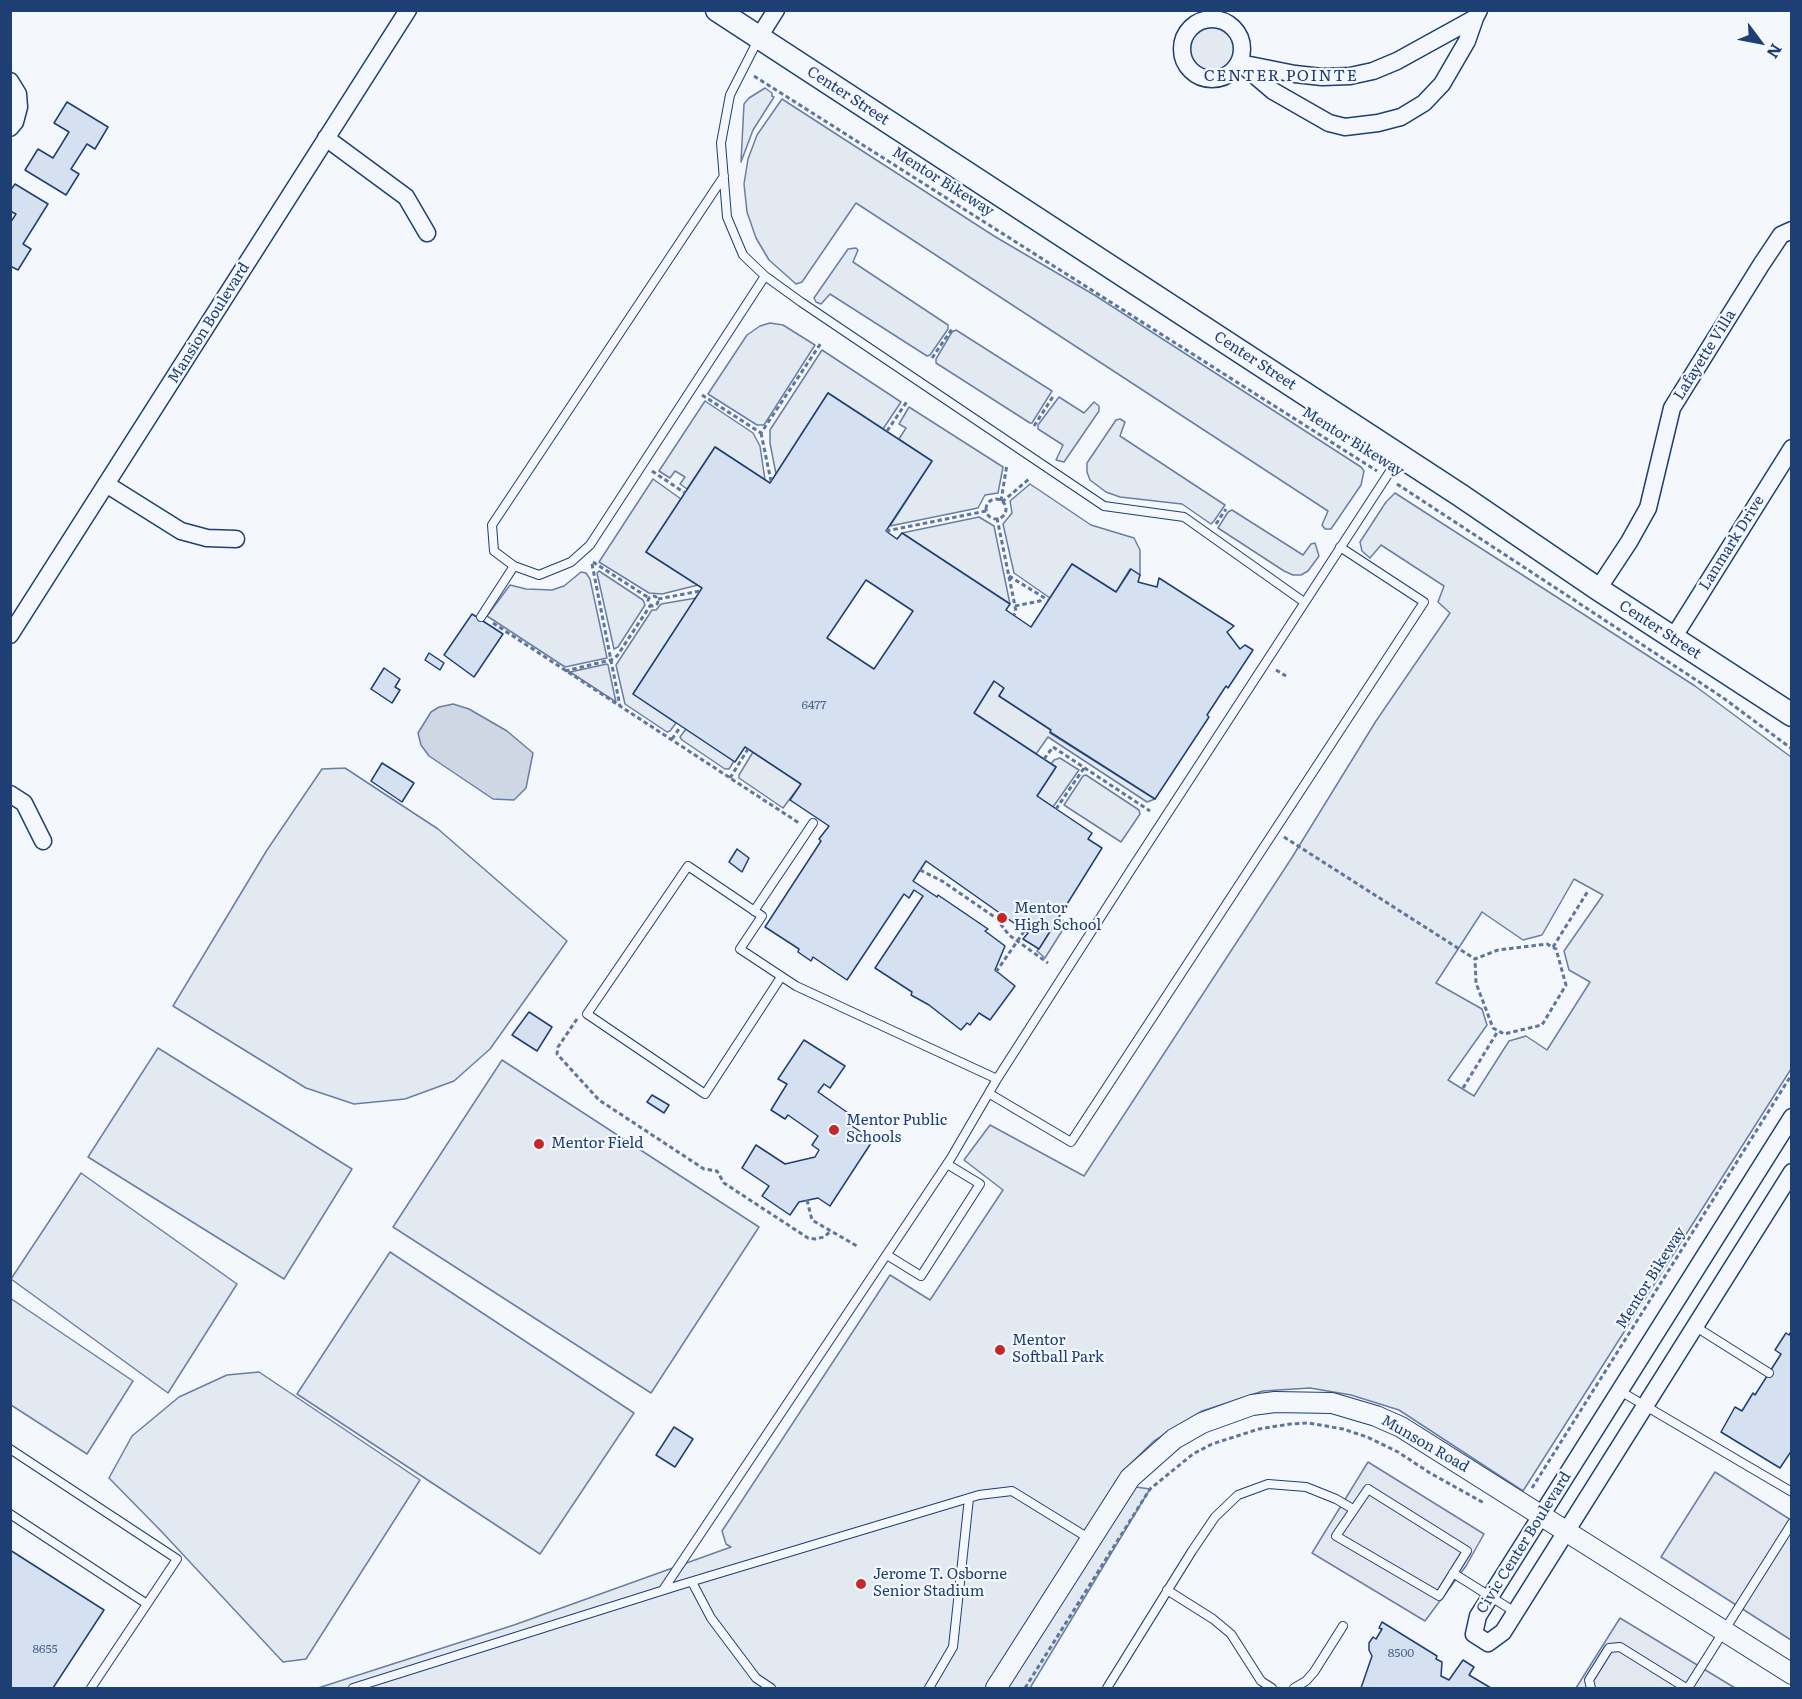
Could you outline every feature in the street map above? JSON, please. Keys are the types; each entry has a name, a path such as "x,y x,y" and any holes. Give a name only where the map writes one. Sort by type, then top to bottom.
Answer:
{"main road":[{"name":"Center Street","path":"717,10 1400,456 1791,715"}],"street":[{"name":"Mansion Boulevard","path":"10,635 408,10"},
{"path":"759,38 776,10"},
{"path":"1477,14 1467,41 1442,84 1424,103 1401,117 1378,123 1345,127 1329,123 1273,91 1240,63 1295,74 1350,76 1373,71 1397,61 1477,14"},
{"path":"10,81 18,94 19,107 15,122 10,128"},
{"path":"326,138 406,197 427,233"},
{"name":"Lafayette Villa","path":"1598,589 1648,508 1672,408 1781,235 1791,230"},
{"name":"Lanmark Drive","path":"1673,638 1791,448"},
{"path":"106,484 181,531 207,538 236,539"},
{"path":"10,795 24,803 43,841"},
{"name":"Civic Center Boulevard","path":"1791,1117 1490,1596 1478,1616 1474,1634 1488,1643 1503,1632 1791,1172"},
{"name":"Munson Road","path":"996,1689 1130,1478 1174,1440 1202,1423 1252,1405 1275,1401 1332,1403 1376,1416 1401,1427 1791,1674"}],"lane":[{"path":"759,38 730,95 722,143 727,217 743,255 765,276 801,302 1104,506 1184,517 1304,602"},
{"path":"724,175 492,525 494,551 514,566 539,575 571,562 590,545 765,276"},
{"path":"663,1590 947,1164 997,1079 1400,456"},
{"path":"990,1094 1071,1142 1424,602 1340,548"},
{"path":"481,616 514,566"},
{"path":"754,911 811,826"},
{"path":"781,977 705,1094 587,1014 688,866 762,916 740,949 796,986 997,1079"},
{"path":"887,1255 921,1276 980,1184 947,1164"},
{"path":"1696,1327 1769,1373"},
{"path":"1620,1391 1791,1492"},
{"path":"10,1449 177,1559 90,1689"},
{"path":"1107,1689 1167,1590 1215,1517 1238,1495 1268,1484 1306,1487 1336,1498 1353,1509"},
{"path":"1368,1489 1467,1551 1453,1573 1438,1596 1336,1536 1368,1489"},
{"path":"353,1689 663,1590 979,1495 1012,1491 1090,1539"},
{"path":"928,1689 953,1647 969,1498"},
{"path":"10,1514 147,1604"},
{"path":"1591,1689 1589,1680 1609,1648 1620,1647 1687,1689 1791,1523"},
{"path":"1453,1573 1515,1612"},
{"path":"692,1582 711,1618 756,1678 771,1689"},
{"path":"1167,1590 1213,1618 1231,1634 1261,1681 1272,1689"},
{"path":"1294,1689 1310,1677 1343,1626"}],"path":[{"name":"Mentor Bikeway","path":"743,69 1386,477 1722,698 1791,749"},
{"path":"932,358 952,329"},
{"path":"761,433 821,343"},
{"path":"702,395 761,433 771,481"},
{"path":"1034,426 1054,395"},
{"path":"887,431 908,400"},
{"path":"1007,464 1001,501 1005,506 1005,512 1002,517 990,517 986,511 987,505 992,500 1001,501 1029,479"},
{"path":"652,471 685,493"},
{"path":"1215,524 1226,509"},
{"path":"886,531 986,511"},
{"path":"997,518 1016,611 1014,615"},
{"path":"620,706 592,563 649,598 653,596 658,599 700,591"},
{"path":"1009,576 1048,600"},
{"path":"1015,606 1040,601 1042,597"},
{"path":"649,598 650,606"},
{"path":"565,670 611,660 617,656 650,606 657,605 658,599"},
{"path":"481,616 730,778 811,826"},
{"path":"1276,670 1286,676"},
{"path":"672,740 681,726"},
{"path":"1044,759 1053,747 1150,811"},
{"path":"730,778 748,749"},
{"path":"1056,809 1084,768"},
{"path":"1275,831 1475,959"},
{"path":"920,870 942,881 996,918 1009,935 1048,963"},
{"path":"1553,947 1588,891"},
{"path":"996,972 1025,930"},
{"path":"1547,944 1556,948 1566,985 1542,1025 1504,1034 1493,1028 1476,983 1475,959 1498,950 1547,944"},
{"path":"587,1014 576,1020 558,1047 557,1054 599,1100 704,1169 717,1171 724,1183 808,1238 824,1238 831,1231"},
{"path":"1463,1088 1498,1031"},
{"name":"Mentor Bikeway","path":"1529,1494 1791,1074"},
{"path":"807,1200 812,1220 857,1246"}],"shaded area":[{"path":"1206,24 1228,29 1236,37 1237,52 1231,65 1208,72 1195,66 1189,60 1188,39 1198,27"},
{"path":"765,88 774,97 753,130 741,162 744,104"},
{"path":"782,99 994,236 1096,296 1361,467 1364,471 1361,485 1331,529 1325,529 1322,525 1328,511 856,203 802,282 796,284 769,260 756,238 747,212 744,184 748,159 757,135"},
{"path":"848,249 858,250 853,262 948,325 948,329 930,355 927,356 830,294 821,304 816,302 814,298"},
{"path":"770,323 783,325 815,345 764,425 757,425 708,394 747,335 760,326"},
{"path":"956,330 1052,391 1032,423 936,363 936,359 952,332"},
{"path":"822,350 901,402 883,429 828,393 776,474 770,430"},
{"path":"1059,397 1084,413 1094,402 1099,406 1099,411 1064,462 1056,460 1063,445 1038,429 1038,425"},
{"path":"705,401 753,433 760,446 765,480 715,447 687,489 680,484 685,477 675,471 670,478 659,471"},
{"path":"909,407 1003,467 998,493 985,495 978,508 890,526 932,461 899,439 906,428 899,424"},
{"path":"1120,419 1125,422 1120,436 1225,505 1211,524 1182,504 1120,497 1106,492 1090,480 1087,463 1116,420"},
{"path":"653,479 681,499 646,552 698,585 662,594 649,593 599,562"},
{"path":"1030,484 1091,525 1134,538 1140,550 1140,575 1130,569 1116,592 1072,564 1050,598 1014,573 1003,524 1012,513 1010,501"},
{"path":"1395,493 1695,686 1791,757 1791,1069 1523,1491 1399,1410 1351,1395 1310,1388 1263,1391 1202,1411 1154,1441 1124,1470 1114,1484 1150,1489 1030,1688 318,1688 514,1625 731,1547 726,1544 722,1531 890,1275 930,1300 1003,1190 964,1160 990,1125 1084,1176 1291,859 1376,721 1450,613 1438,602 1444,586 1381,545 1370,558 1362,551 1360,542 1386,502","holes":["1574,879 1603,895 1564,951 1569,970 1590,982 1547,1050 1526,1036 1509,1041 1474,1096 1448,1080 1487,1025 1482,1009 1436,983 1482,912 1523,940 1542,935"]},
{"path":"1232,510 1303,555 1311,544 1315,543 1319,556 1308,571 1301,575 1293,575 1284,571 1218,528 1228,512"},
{"path":"979,517 994,526 1010,604 902,533"},
{"path":"599,571 643,600 645,605 618,647 614,649 597,573"},
{"path":"581,572 586,573 590,579 607,658 565,667 487,616 510,585 526,589 552,590 564,586"},
{"path":"696,598 633,694 676,723 667,732 625,704 616,665 652,610 656,610 661,604"},
{"path":"608,665 616,702 570,672"},
{"path":"994,681 1004,688 999,696 1051,730 1050,733 1155,799 1147,802 1048,737 1036,754 974,713"},
{"path":"453,704 469,709 507,731 533,753 526,788 514,800 493,799 429,756 421,745 418,733 431,712 439,707"},
{"path":"686,729 734,761 729,769 725,769 682,740 680,737"},
{"path":"753,752 801,784 783,808 739,778"},
{"path":"1060,758 1079,770 1053,807 1037,796 1056,767 1051,764"},
{"path":"345,768 438,829 567,941 490,1049 454,1081 405,1099 354,1104 306,1088 173,1006 267,850 322,769"},
{"path":"1086,775 1139,810 1140,814 1121,842 1064,805 1083,776"},
{"path":"1059,918 1067,923 1045,958 1037,951"},
{"path":"158,1048 352,1169 284,1279 88,1157"},
{"name":"Mentor Field","path":"502,1060 759,1227 651,1393 393,1227"},
{"path":"81,1173 237,1284 168,1393 11,1279"},
{"path":"390,1252 634,1413 540,1554 297,1394"},
{"path":"10,1298 133,1381 87,1454 11,1405"},
{"path":"259,1372 420,1480 306,1659 283,1662 109,1478 132,1436 179,1397 227,1375"},
{"path":"1368,1462 1484,1534 1466,1566 1425,1621 1312,1553"},
{"path":"1715,1472 1791,1520 1791,1640 1661,1557"},
{"path":"1620,1618 1735,1688 1576,1688"}],"building":[{"path":"67,102 108,127 95,149 87,144 71,169 79,174 66,195 25,170 38,149 53,158 69,132 54,123"},
{"path":"15,184 48,204 23,244 31,249 18,270 10,266 10,223 16,214 10,211 10,191"},
{"name":"Mentor High School","path":"828,393 932,461 886,531 897,539 902,533 1010,604 1006,610 1031,627 1072,564 1116,592 1131,569 1140,575 1138,582 1157,587 1159,578 1234,626 1227,632 1240,649 1245,645 1253,650 1228,688 1226,686 1207,715 1209,717 1155,799 1050,732 1051,730 999,696 1004,688 994,681 974,713 1056,767 1037,796 1092,833 1088,839 1102,848 1039,949 1023,939 1028,933 926,861 913,881 988,929 985,931 1005,946 995,970 1015,986 990,1020 979,1013 970,1025 967,1023 961,1030 929,1005 911,995 912,992 875,968 923,896 914,890 909,898 904,894 847,980 813,957 811,961 798,952 799,949 765,927 829,826 790,800 801,784 745,747 735,762 633,694 702,588 646,552 715,447 770,483","holes":["866,580 913,611 874,669 827,638"]},
{"path":"472,614 503,634 474,677 444,655"},
{"path":"429,653 444,663 440,670 425,660"},
{"path":"384,668 400,679 395,687 400,690 392,703 371,689"},
{"path":"382,763 414,783 402,802 371,781"},
{"path":"737,849 749,858 742,872 729,862"},
{"path":"529,1012 552,1027 537,1051 512,1035"},
{"name":"Mentor Public Schools","path":"804,1040 845,1066 830,1088 824,1084 818,1092 854,1117 849,1124 873,1140 830,1206 818,1198 799,1202 790,1215 762,1196 769,1186 742,1168 756,1145 785,1164 815,1157 819,1150 812,1145 818,1136 788,1115 785,1119 771,1110 787,1084 778,1079"},
{"path":"652,1095 669,1105 664,1113 647,1102"},
{"path":"1792,1330 1792,1450 1780,1468 1721,1432 1735,1407 1742,1411 1753,1393 1755,1395 1781,1354 1775,1350 1786,1333 1789,1335"},
{"path":"674,1427 693,1439 675,1467 656,1455"},
{"path":"10,1550 104,1610 53,1688 10,1688"},
{"path":"1382,1622 1437,1656 1436,1659 1442,1662 1441,1676 1449,1680 1463,1660 1474,1667 1469,1675 1491,1688 1361,1688 1372,1656 1369,1643 1373,1637 1376,1639 1382,1629 1379,1628"}],"place":[{"name":"Mentor High School","path":"1002,918"},
{"name":"Mentor Public Schools","path":"834,1130"},
{"name":"Mentor Field","path":"539,1144"},
{"name":"Mentor Softball Park","path":"1000,1350"},
{"name":"Jerome T. Osborne Senior Stadium","path":"861,1584"}],"district":[{"name":"CENTER POINTE","path":"1281,76"}]}
